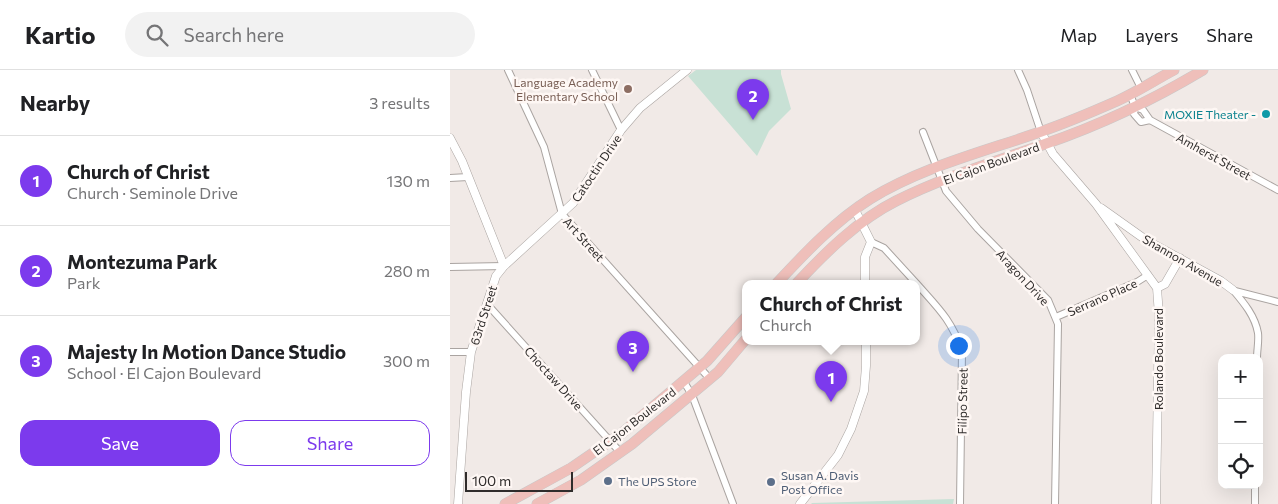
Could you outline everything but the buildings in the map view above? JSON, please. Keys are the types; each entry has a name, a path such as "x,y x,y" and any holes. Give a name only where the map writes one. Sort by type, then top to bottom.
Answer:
{"main road":[{"name":"El Cajon Boulevard","path":"780,280 800,258 855,210 895,186 936,168 1041,132 1130,94 1174,70"},
{"name":"El Cajon Boulevard","path":"800,280 862,222 896,201 941,181 1048,143 1135,107 1203,70"},
{"name":"El Cajon Boulevard","path":"505,504 572,468 611,441 700,368 742,321"},
{"name":"El Cajon Boulevard","path":"537,504 581,480 620,452 710,379 742,343"}],"street":[{"name":"Art Street","path":"508,70 544,147 562,214 710,379"},
{"path":"592,70 621,130"},
{"name":"Catoctin Drive","path":"504,266 573,203 621,130 640,108 687,70"},
{"path":"1018,70 1041,132"},
{"path":"1132,70 1142,88"},
{"name":"Amherst Street","path":"1130,94 1135,107 1143,110 1150,120 1278,190"},
{"name":"Aragon Drive","path":"923,132 946,191 974,224 1048,300 1056,317 1058,329 1055,504"},
{"name":"Rolando Boulevard","path":"1041,132 1053,154 1096,204 1157,288 1160,315 1156,504"},
{"path":"450,138 462,161 504,266 450,267"},
{"path":"450,178 468,177"},
{"name":"Shannon Avenue","path":"1096,204 1146,240 1221,281 1233,290 1278,302"},
{"path":"855,210 871,242 865,257 865,280"},
{"name":"Filipo Street","path":"871,242 884,248 913,280"},
{"path":"1157,288 1165,284 1180,258"},
{"name":"63rd Street","path":"458,504 471,352 496,276 504,266"},
{"name":"Serrano Place","path":"1056,317 1148,275"},
{"name":"Filipo Street","path":"920,288 948,319 956,332 962,351 960,504"},
{"path":"1233,290 1246,306 1253,319 1258,333 1257,354"},
{"name":"Choctaw Drive","path":"487,304 620,452"},
{"path":"800,504 833,461 851,429 864,390 866,345"},
{"path":"450,352 471,352"},
{"path":"684,382 692,395 733,504"},
{"path":"1255,489 1255,504"}],"green space":[{"path":"696,70 781,70 791,109 769,131 757,156 688,76"},
{"path":"954,499 953,504 811,504 812,503"}],"place":[{"name":"Language Academy Elementary School","path":"628,89"},
{"name":"MOXIE Theater -","path":"1266,114"},
{"name":"Montezuma Park","path":"753,120"},
{"name":"Majesty In Motion Dance Studio","path":"633,372"},
{"name":"Church of Christ","path":"831,402"},
{"name":"The UPS Store","path":"608,481"},
{"name":"Susan A. Davis Post Office","path":"771,482"}]}
